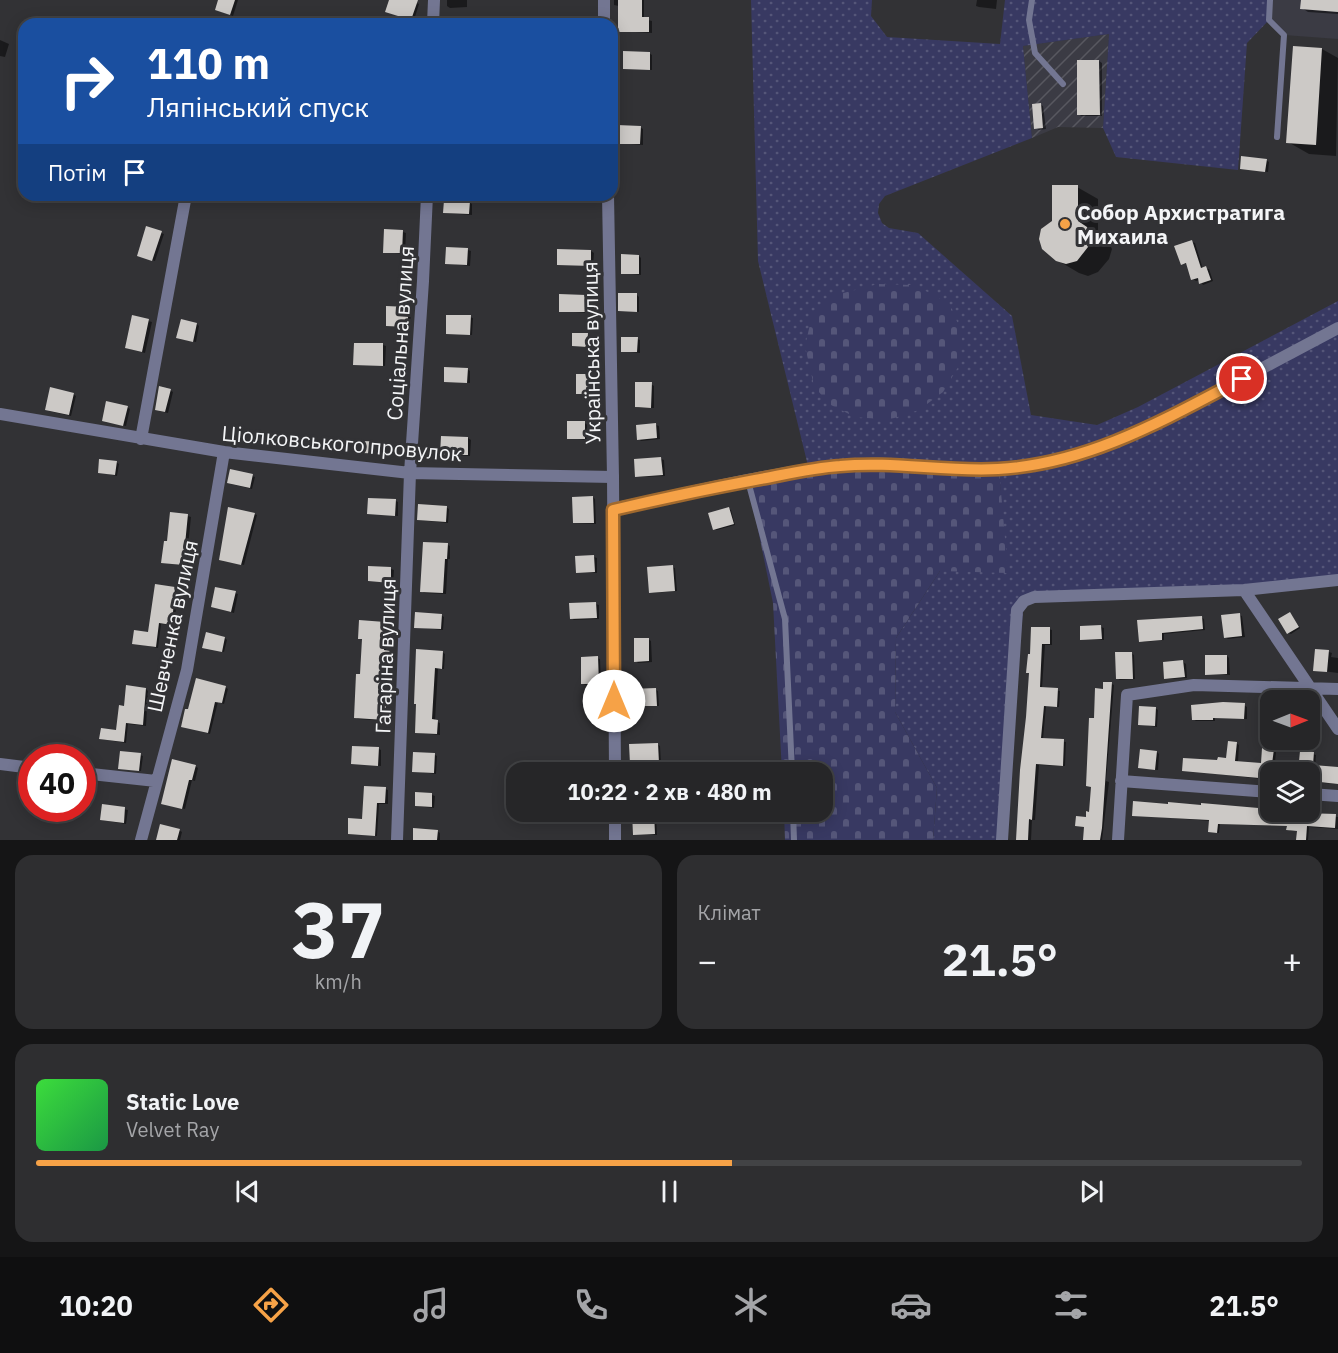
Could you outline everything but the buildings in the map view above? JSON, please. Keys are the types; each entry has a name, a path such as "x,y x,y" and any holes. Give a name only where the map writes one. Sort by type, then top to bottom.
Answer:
{"street":[{"path":"604,0 604,18"},
{"path":"431,1 432,18"},
{"path":"141,439 185,201"},
{"name":"Соціальна вулиця","path":"410,473 427,201"},
{"name":"Українська вулиця","path":"608,201 615,762"},
{"path":"613,510 748,481 839,466 893,464 956,469 999,469 1034,466 1068,458 1108,446 1146,429 1338,328"},
{"name":"Ціолковського провулок","path":"0,414 224,452 410,473 613,477"},
{"name":"Шевченка вулиця","path":"141,840 187,670 224,452"},
{"name":"Гагаріна вулиця","path":"397,840 410,473"},
{"path":"1002,840 1017,610 1024,601 1034,597 1244,590 1338,580"},
{"path":"1244,590 1338,729"},
{"path":"1118,840 1127,695 1194,685 1338,689"},
{"path":"0,764 18,766"},
{"path":"96,775 156,781"},
{"path":"1121,781 1260,791"},
{"path":"1320,795 1338,796"},
{"path":"615,822 615,840"}],"lane":[{"path":"1032,0 1029,20 1035,53 1063,84"},
{"path":"1270,0 1269,20 1284,35 1277,137"},
{"path":"748,481 785,619 792,762"},
{"path":"793,822 794,840"}],"shaded area":[{"path":"1270,0 1338,0 1338,39 1284,35 1269,20"},
{"path":"1109,34 1103,128 1058,127 1032,138 1023,46"}],"green space":[{"path":"751,0 872,0 871,16 887,37 1000,44 1005,0 1270,0 1269,20 1247,43 1238,170 1116,157 1103,128 1109,34 1023,46 1032,138 885,196 879,204 878,213 882,223 889,228 918,233 1012,316 1031,415 1097,425 1138,407 1338,301 1338,580 1024,601 1002,840 933,840 937,788 895,712 896,638 940,571 1001,498 999,469 809,470 758,261"},
{"path":"878,284 911,285 935,295 952,309 962,334 960,364 943,392 919,410 888,420 855,417 829,404 814,386 805,346 812,316 832,296"},
{"path":"999,469 1008,573 940,571 896,638 895,712 937,788 933,840 785,840 784,822 833,822 833,762 781,762 773,603 748,481 809,470"}],"place":[{"name":"Собор Архистратига Михаила","path":"1065,224"}],"route":[{"path":"614,701 613,510 768,477 839,466 893,464 974,469 1034,466 1108,446 1242,379"}]}
